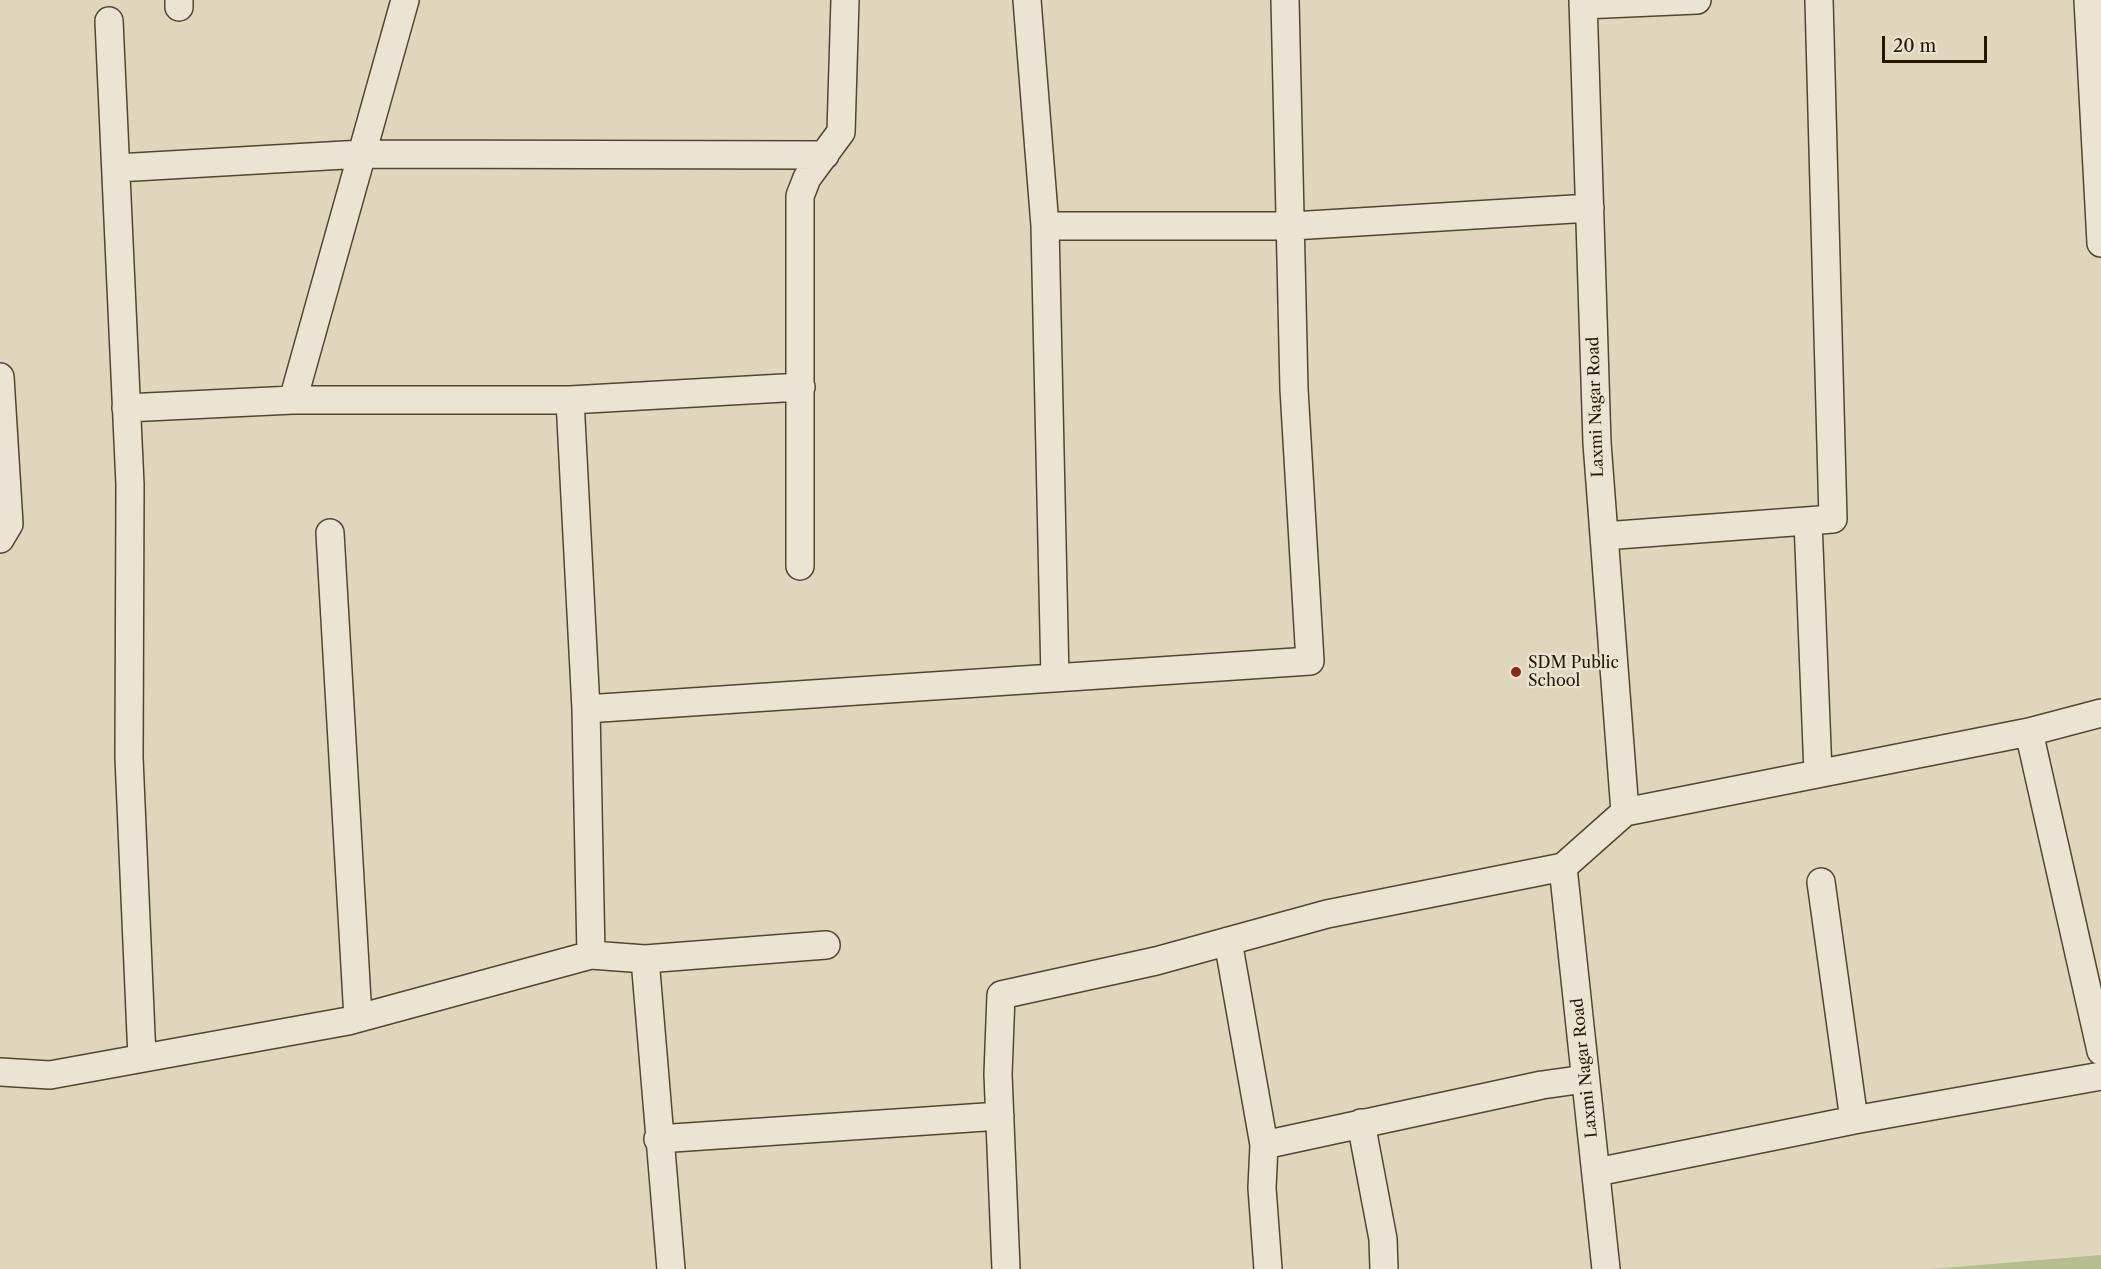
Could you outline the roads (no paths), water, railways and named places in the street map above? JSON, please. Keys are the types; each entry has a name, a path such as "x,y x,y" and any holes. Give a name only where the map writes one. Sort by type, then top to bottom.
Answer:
{"street":[{"path":"293,400 405,0"},
{"path":"800,566 800,196 807,178 841,132 845,0"},
{"path":"1027,0 1045,226 1055,678"},
{"path":"586,708 1310,661 1294,389 1285,0"},
{"path":"1583,3 1697,0"},
{"path":"1604,536 1833,519 1819,0"},
{"path":"2088,0 2097,82 2101,243"},
{"name":"Laxmi Nagar Road","path":"1583,3 1597,443 1625,812"},
{"path":"109,21 130,485 129,758 142,1058"},
{"path":"117,168 362,154 825,155"},
{"path":"1045,226 1292,226 1590,208"},
{"path":"0,377 9,524 0,539"},
{"path":"126,408 293,400 570,400 801,387"},
{"path":"570,400 586,708 591,955"},
{"path":"1808,520 1818,773"},
{"path":"330,533 358,1018"},
{"path":"1006,1269 998,1074 1001,995 1156,961 1327,914 1563,867 1625,812 2029,732 2101,713"},
{"path":"2029,732 2101,1052"},
{"name":"Laxmi Nagar Road","path":"1563,867 1606,1269"},
{"path":"1821,882 1854,1120"},
{"path":"1228,941 1264,1145 1262,1188 1268,1269"},
{"path":"0,1072 50,1075 358,1018 591,955 645,959 826,945"},
{"path":"645,959 670,1269"},
{"path":"1597,1173 1854,1120 2101,1076"},
{"path":"1264,1145 1361,1123 1585,1079"},
{"path":"658,1139 1000,1116"},
{"path":"1361,1123 1383,1239 1384,1269"}],"place":[{"name":"SDM Public School","path":"1516,672"}]}
